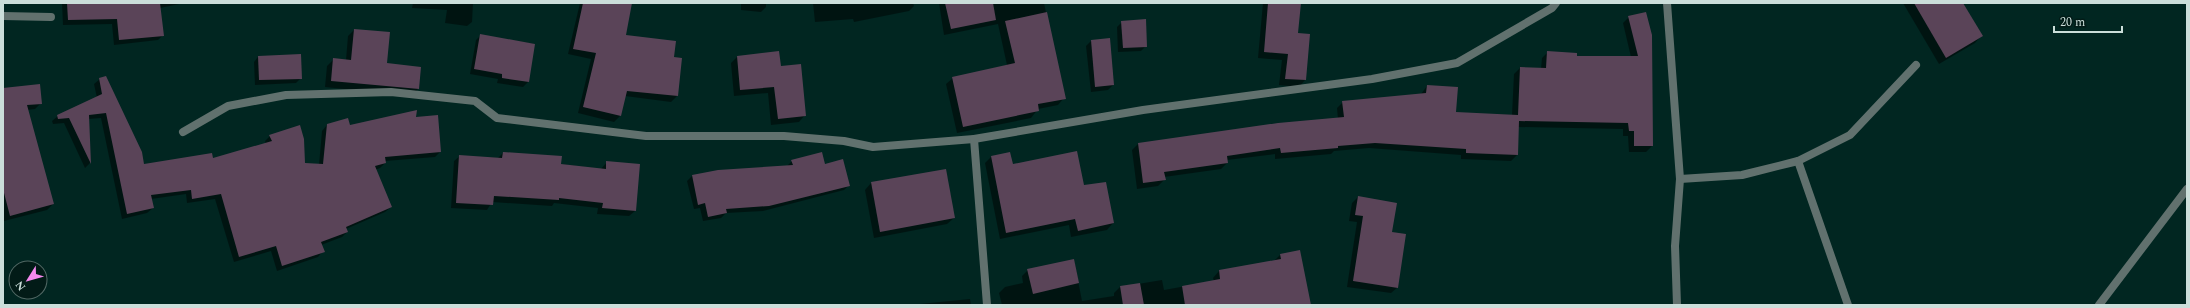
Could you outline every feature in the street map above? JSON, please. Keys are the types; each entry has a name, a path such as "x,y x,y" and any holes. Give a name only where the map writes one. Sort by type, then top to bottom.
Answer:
{"street":[{"path":"184,132 228,106 286,95 391,92 475,101 498,118 646,136 784,136 844,142 873,147 974,139 1143,110 1372,79 1457,63 1552,8 1556,3"},
{"path":"1667,3 1680,179 1675,246 1677,305"},
{"path":"3,16 51,17"},
{"path":"1680,179 1742,175 1798,161 1850,135 1916,65"},
{"path":"974,139 987,305"},
{"path":"1798,161 1848,305"},
{"path":"2099,305 2187,189"}],"building":[{"path":"67,3 160,3 164,36 119,40 117,19 68,20"},
{"path":"583,3 632,3 626,35 676,41 674,57 682,58 678,96 627,91 621,116 583,107 596,53 573,49"},
{"path":"945,3 993,3 996,20 951,29"},
{"path":"1268,3 1301,3 1298,33 1310,34 1306,80 1285,79 1288,54 1264,52"},
{"path":"1914,3 1963,3 1983,36 1946,58"},
{"path":"1047,12 1066,99 1038,104 1039,111 963,127 952,77 1015,63 1005,21"},
{"path":"1646,12 1652,35 1653,146 1634,146 1634,131 1629,131 1628,123 1519,121 1518,155 1466,153 1466,149 1375,143 1281,153 1280,148 1227,156 1228,163 1164,172 1166,180 1143,183 1138,143 1278,123 1344,117 1342,101 1426,93 1427,85 1458,87 1456,112 1518,115 1520,67 1546,68 1547,51 1577,53 1577,56 1638,56 1628,16"},
{"path":"1146,19 1147,47 1123,48 1121,21"},
{"path":"354,29 390,32 387,63 421,67 419,89 331,81 333,58 351,60"},
{"path":"480,34 535,44 529,82 502,78 502,74 474,69"},
{"path":"1110,38 1114,85 1095,87 1091,40"},
{"path":"779,51 781,66 801,64 806,116 778,119 774,87 740,90 737,56"},
{"path":"301,54 302,79 259,80 258,56"},
{"path":"106,76 142,152 144,164 212,153 213,158 272,141 269,135 300,125 304,139 305,163 323,164 327,124 348,118 350,125 417,110 416,117 438,115 441,152 385,157 386,163 375,166 392,207 346,227 348,232 321,242 325,252 282,266 276,246 239,257 221,194 192,199 191,190 151,195 154,208 127,214 106,113 89,115 91,164 69,118 58,119 57,115 102,94 99,78"},
{"path":"40,84 42,104 27,105 54,204 10,216 3,189 3,88"},
{"path":"1077,151 1084,185 1106,182 1114,223 1078,231 1075,219 1006,233 991,156 1010,152 1013,164"},
{"path":"503,152 562,156 561,164 606,169 606,161 640,164 636,211 602,208 603,203 559,198 559,200 494,196 493,205 456,203 459,155 502,158"},
{"path":"822,152 825,164 843,159 850,186 769,206 726,209 727,213 708,217 705,203 698,205 692,175 718,170 793,165 791,160"},
{"path":"946,169 955,218 880,232 871,182"},
{"path":"1358,196 1397,203 1392,232 1406,234 1398,288 1353,281 1363,216 1355,215"},
{"path":"1300,250 1311,305 1185,305 1182,286 1220,279 1219,270 1281,259 1280,254"},
{"path":"1074,259 1079,283 1033,294 1027,269"},
{"path":"1140,283 1144,305 1123,305 1120,286"}]}
